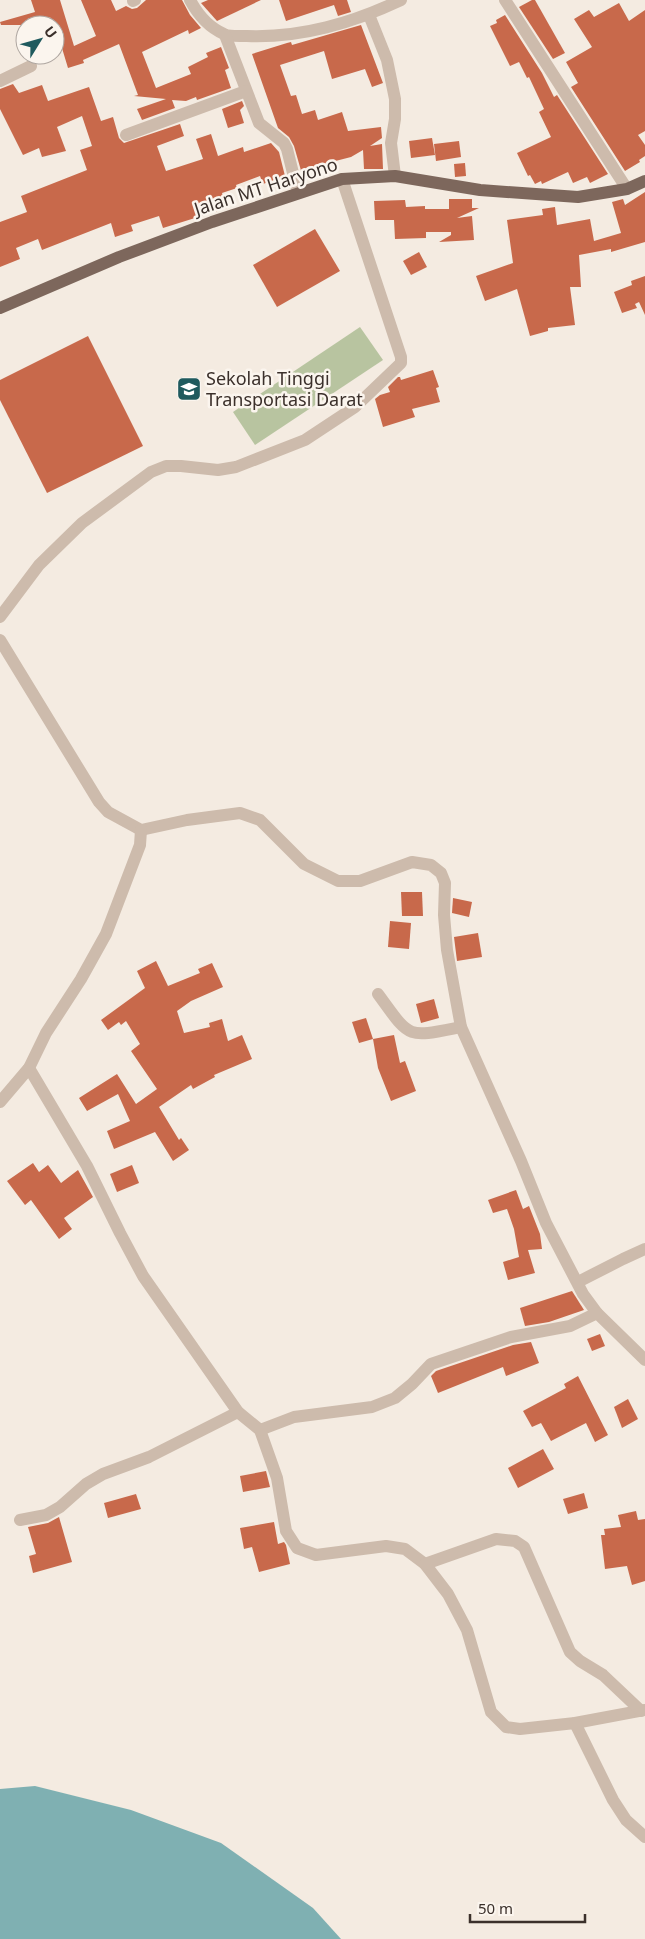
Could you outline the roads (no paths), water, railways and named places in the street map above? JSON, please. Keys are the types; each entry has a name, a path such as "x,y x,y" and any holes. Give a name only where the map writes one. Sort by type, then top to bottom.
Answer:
{"main road":[{"name":"Jalan MT Haryono","path":"0,308 128,254 212,222 342,179 395,176 480,190 578,196 627,189 645,180"}],"street":[{"path":"190,0 199,17 225,35 273,37 331,27 369,15 401,0"},
{"path":"505,0 627,189"},
{"path":"369,15 387,60 395,99 395,119 391,143 395,176"},
{"path":"225,35 259,123 284,144 287,149 298,193"},
{"path":"0,81 31,66"},
{"path":"126,135 246,91"},
{"path":"0,616 39,565 82,523 151,472 166,466 218,470 236,467 305,440 356,407 401,363 401,357 342,179"},
{"path":"0,640 99,802 108,812 141,830 187,820 240,813 260,820 304,864 338,881 360,881 412,862 431,865 440,873 445,883 444,915 447,950 461,1027 521,1161 546,1223 583,1294 596,1313 645,1360"},
{"path":"0,1102 29,1068 46,1033 82,979 106,934 140,846 141,830"},
{"path":"378,994 397,1022 411,1033 422,1034 461,1027"},
{"path":"29,1068 87,1166 143,1276 238,1412 260,1430 277,1478 286,1531 297,1548 316,1555 386,1546 405,1549 425,1564 448,1594 467,1630 491,1712 506,1727 520,1729 575,1723 643,1710"},
{"path":"578,1282 623,1258 645,1250"},
{"path":"260,1430 294,1417 372,1407 394,1398 412,1384 431,1364 511,1337 570,1326 596,1313"},
{"path":"20,1520 46,1514 60,1507 86,1484 103,1474 149,1458 238,1412"},
{"path":"425,1564 496,1540 515,1541 524,1547 570,1652 580,1661 603,1675 643,1710"},
{"path":"575,1723 613,1800 626,1820 645,1838"}],"water":[{"path":"35,1786 131,1810 221,1843 313,1908 341,1939 0,1939 0,1789"}],"place":[{"name":"Sekolah Tinggi Transportasi Darat","path":"189,389"}]}
